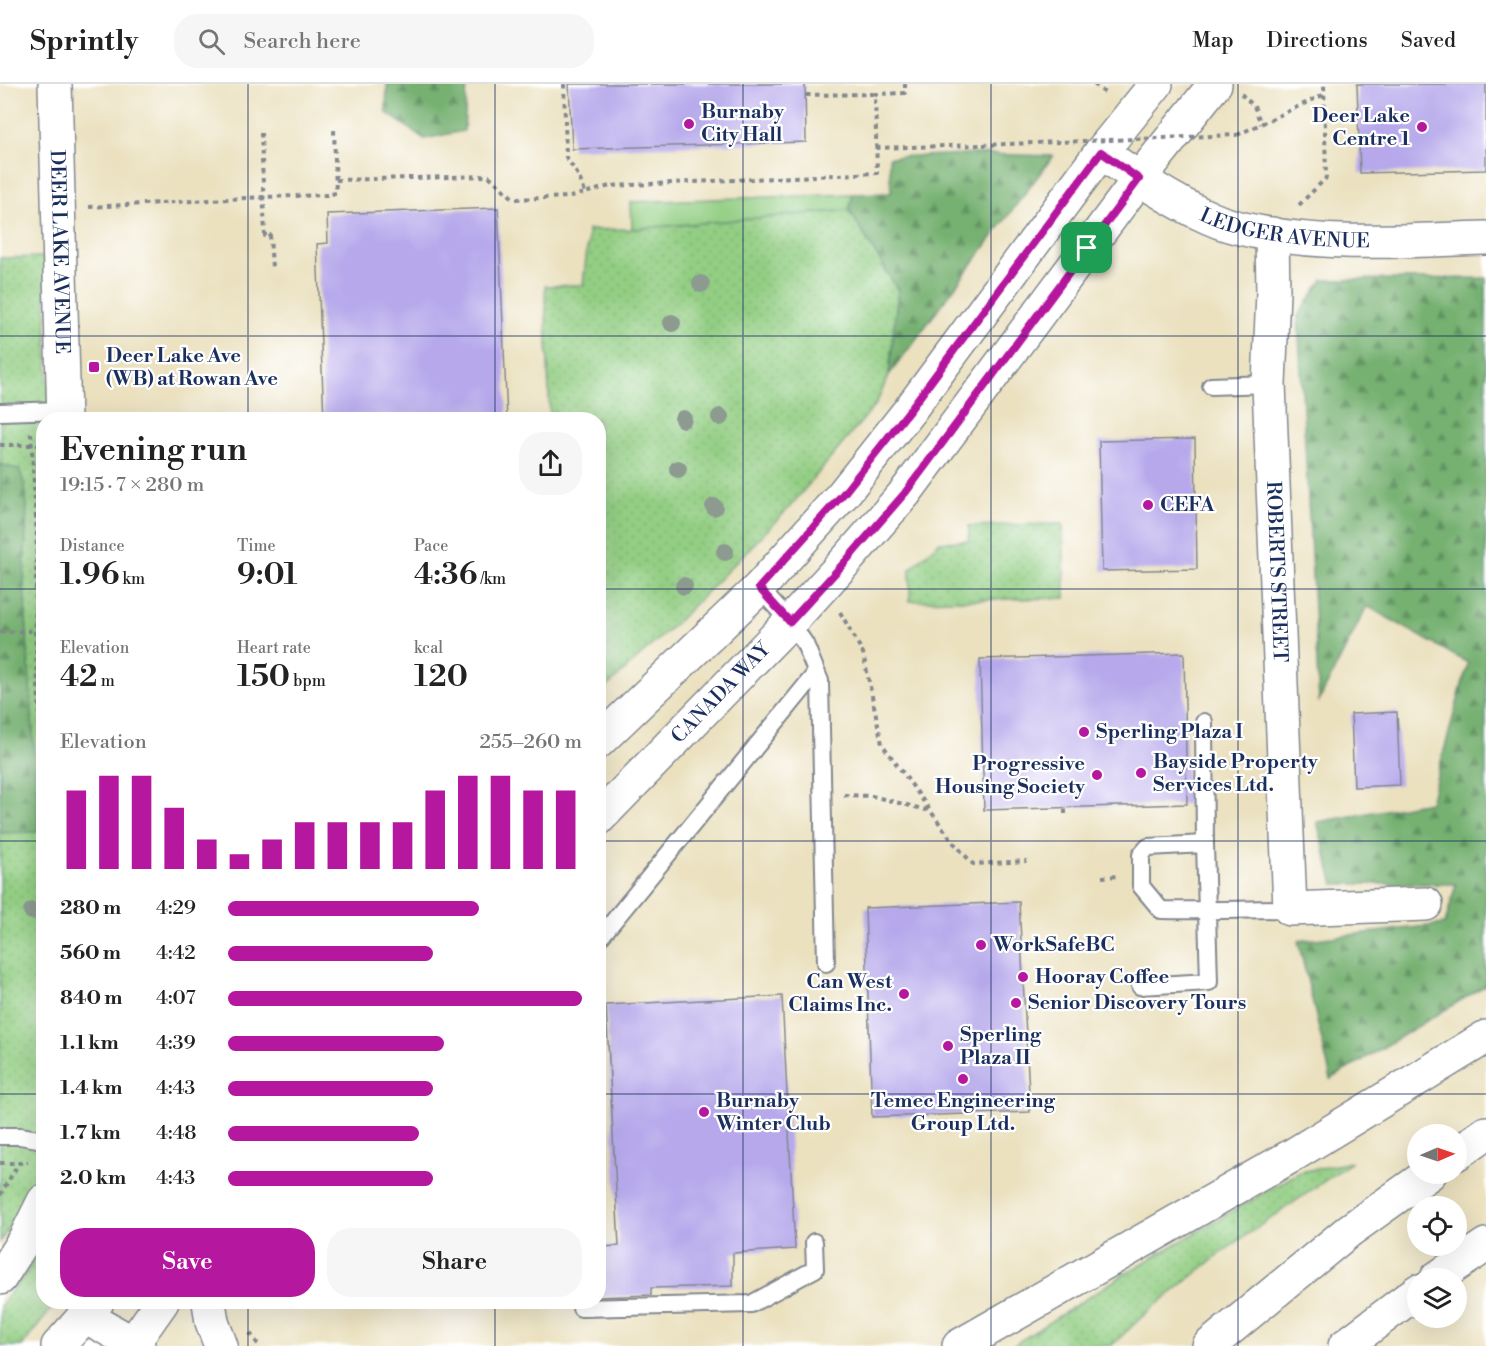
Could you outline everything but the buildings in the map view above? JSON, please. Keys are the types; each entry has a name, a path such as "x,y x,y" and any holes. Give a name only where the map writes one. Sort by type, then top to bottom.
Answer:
{"main road":[{"name":"DEER LAKE AVENUE","path":"55,84 63,412"},
{"path":"606,734 759,588 844,493 909,411 1101,152 1156,84"},
{"name":"CANADA WAY","path":"606,811 790,622 905,493 1139,179 1228,89"},
{"name":"LEDGER AVENUE","path":"1101,152 1139,179 1183,205 1212,219 1240,228 1313,240 1358,242 1486,238"},
{"name":"ROBERTS STREET","path":"1272,234 1273,293 1269,384 1290,909"},
{"path":"1290,909 1426,904"},
{"path":"959,1346 1293,1155 1486,1037"},
{"path":"1467,1146 1486,1133"},
{"path":"1209,1346 1350,1230 1415,1184"},
{"path":"0,1278 36,1217"},
{"path":"1452,1268 1486,1245"},
{"path":"1345,1346 1407,1299"},
{"path":"64,1344 91,1309 134,1345 157,1309"},
{"path":"209,1309 221,1346"}],"lane":[{"path":"1211,386 1269,384"},
{"path":"0,412 39,412"},
{"path":"759,588 790,622 805,644 820,681 826,963"},
{"path":"606,930 816,673"},
{"path":"1140,986 1209,982 1204,722"},
{"path":"1205,844 1148,847 1141,855 1142,886 1161,910 1290,909"},
{"path":"0,1136 36,1139"},
{"path":"606,1307 751,1304 815,1269 814,1242"}],"path":[{"path":"564,84 566,157 578,175 585,192"},
{"path":"806,95 905,93 905,84"},
{"path":"1094,84 1105,93"},
{"path":"1299,205 1326,178 1324,84"},
{"path":"1228,89 1254,106 1261,124"},
{"path":"336,180 489,176 514,199 570,197 610,186 877,173 875,94"},
{"path":"876,148 1237,135 1325,94"},
{"path":"90,197 89,207 336,193 334,129"},
{"path":"261,133 265,236 270,235 272,268"},
{"path":"31,411 36,517"},
{"path":"0,446 36,445"},
{"path":"36,583 36,649"},
{"path":"839,611 863,653 882,744 953,842 973,864 1027,861"},
{"path":"0,632 35,631"},
{"path":"822,795 872,796 930,811"},
{"path":"1065,808 1065,814"},
{"path":"1102,877 1125,876"},
{"path":"1023,981 1032,980"},
{"path":"0,1163 36,1162"},
{"path":"0,1195 19,1163"}],"green space":[{"path":"387,84 467,84 464,131 424,139 386,112"},
{"path":"977,154 1053,156 889,375 898,290 849,210 853,194 891,193 889,157"},
{"path":"853,194 849,210 632,229 631,202"},
{"path":"849,210 898,290 889,375 876,404 788,509 680,619 606,688 606,412 550,412 545,286 583,285 588,230 632,229"},
{"path":"44,257 50,412 36,412 36,1183 0,1242 0,258"},
{"path":"1486,278 1486,985 1331,1079 1298,941 1445,924 1456,884 1334,884 1317,822 1430,802 1468,663 1367,606 1319,701 1298,316 1323,280"},
{"path":"0,464 20,470 27,506 24,583 36,782 36,832 0,833"},
{"path":"1063,524 1065,598 910,601 910,569 939,542 969,541 969,526"},
{"path":"1352,1162 1225,1250 1145,1314 1111,1346 1012,1346 1131,1270 1300,1172"},
{"path":"36,1257 36,1309 51,1309 22,1346 0,1346 0,1306"}],"place":[{"name":"Burnaby City Hall","path":"689,124"},
{"name":"Deer Lake Centre 1","path":"1422,127"},
{"name":"Deer Lake Ave (WB) at Rowan Ave","path":"94,367"},
{"name":"CEFA","path":"1148,505"},
{"name":"Sperling Plaza I","path":"1084,732"},
{"name":"Bayside Property Services Ltd.","path":"1141,773"},
{"name":"Progressive Housing Society","path":"1097,775"},
{"name":"WorkSafeBC","path":"981,945"},
{"name":"Hooray Coffee","path":"1023,977"},
{"name":"Can West Claims Inc.","path":"904,994"},
{"name":"Senior Discovery Tours","path":"1016,1003"},
{"name":"Sperling Plaza II","path":"948,1046"},
{"name":"Temec Engineering Group Ltd.","path":"963,1079"},
{"name":"Burnaby Winter Club","path":"704,1112"}],"route":[{"path":"1101,152 1139,179 1087,248 905,493 790,622 759,588 844,493 909,411 1101,152"}]}
